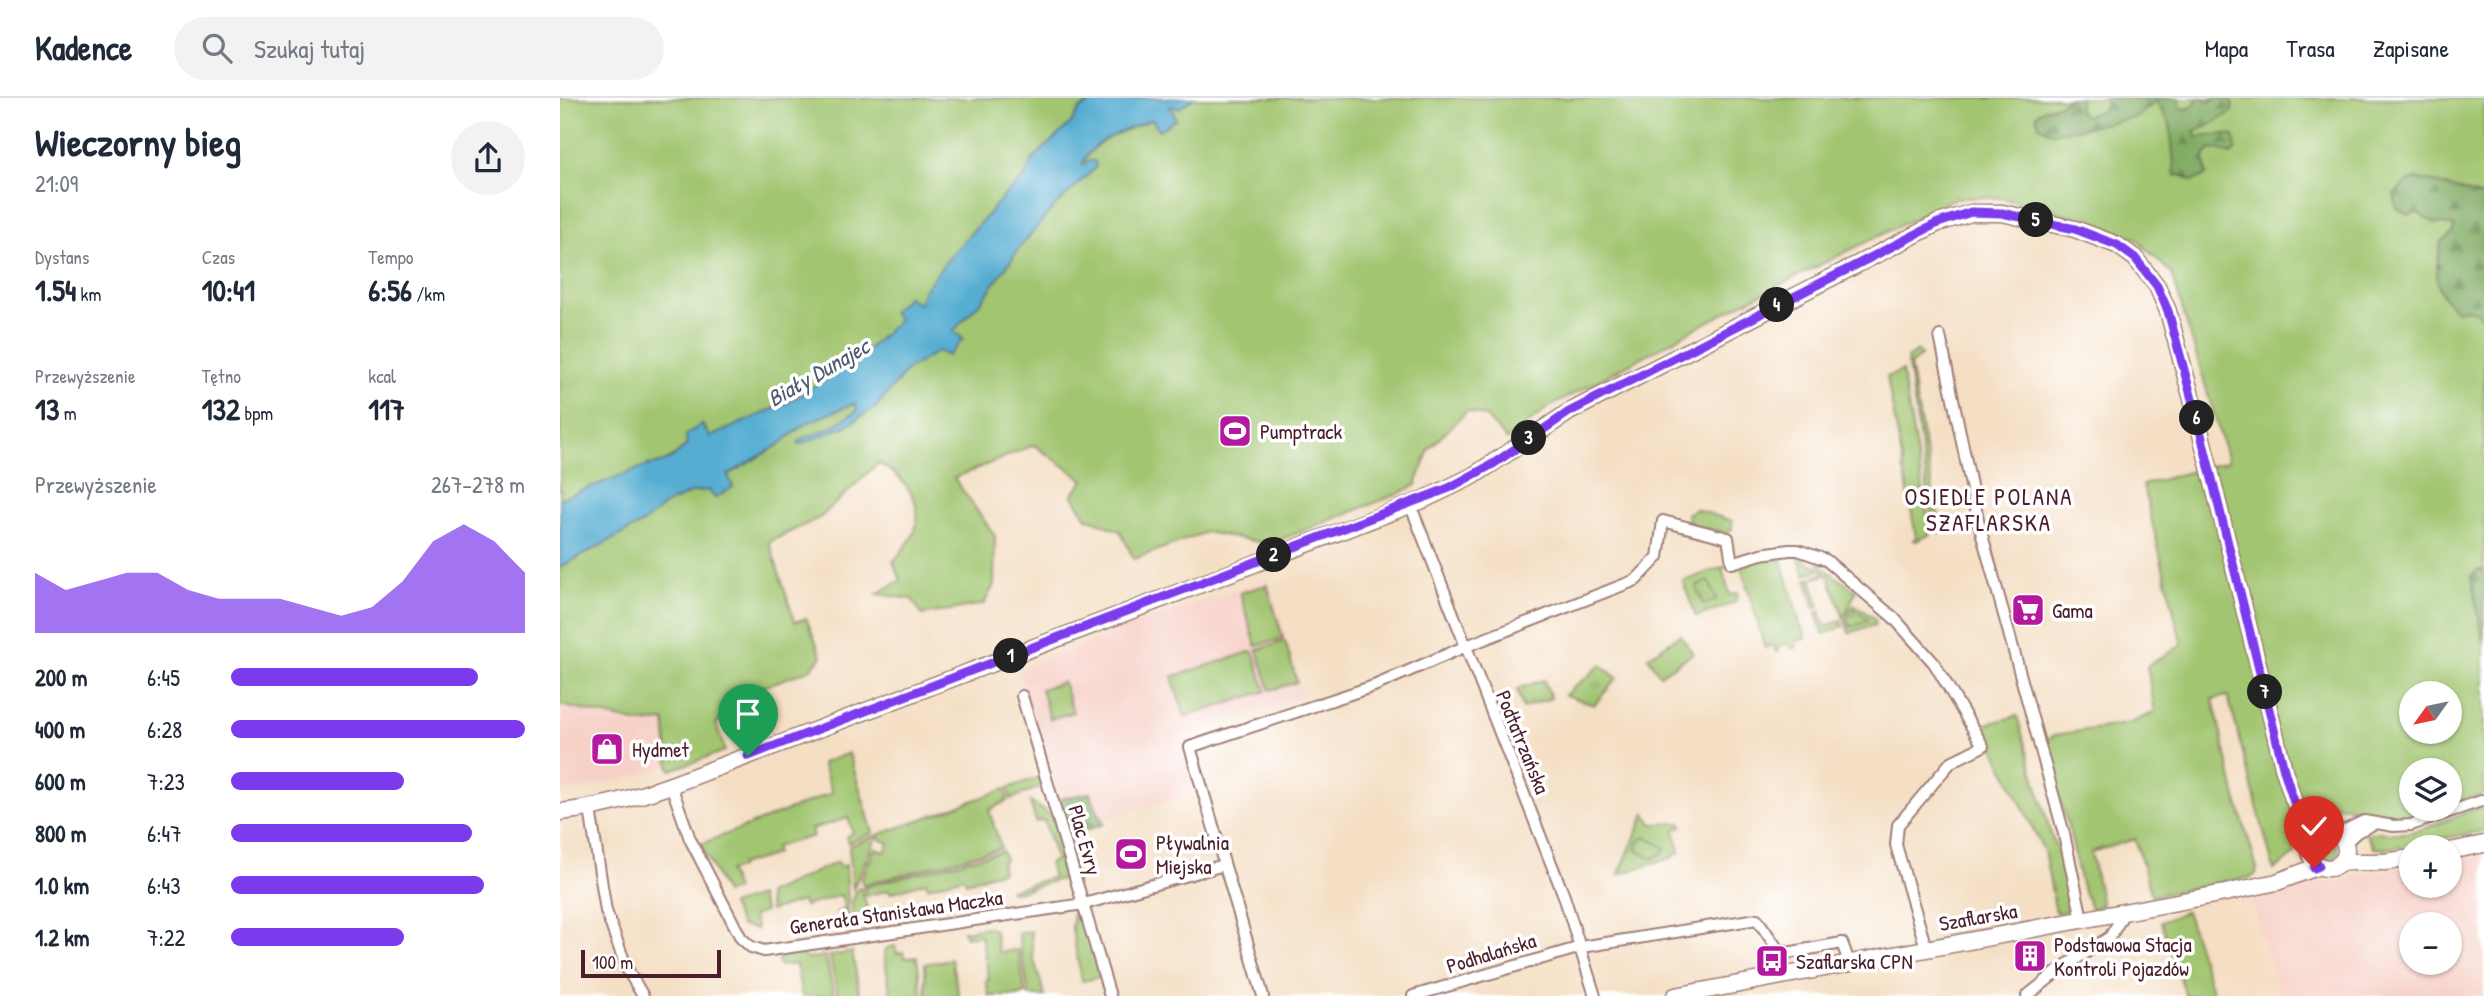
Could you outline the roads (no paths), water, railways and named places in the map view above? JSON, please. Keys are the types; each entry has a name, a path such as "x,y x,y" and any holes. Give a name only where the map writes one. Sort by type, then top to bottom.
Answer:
{"street":[{"path":"560,813 633,799 1410,504 1473,476 1554,421 1592,400 1938,223 1958,215 2002,213 2100,236 2135,258 2149,273 2168,311 2293,799 2329,847 2378,862 2399,860"},
{"path":"1940,336 1979,524 2064,834 2082,919"},
{"name":"Podtatrzańska","path":"1410,504 1559,884 1595,996"},
{"path":"1263,996 1190,747 1374,686 1464,647 1636,580 1658,557 1663,521 1728,538 1732,563 1761,554 1789,550 1798,550 1826,560 1894,618 1934,663 1983,746 1951,762 1898,825 1896,845 1926,948"},
{"name":"Plac Evry","path":"1022,696 1110,996"},
{"name":"Generała Stanisława Maczka","path":"671,785 690,839 741,938 751,947 764,951 1084,904 1224,865"},
{"name":"Szaflarska","path":"1675,996 2277,882 2287,878 2329,847 2362,829 2380,823 2411,825 2484,800"},
{"path":"590,809 606,911 627,969 643,996"},
{"path":"2462,849 2484,844"},
{"path":"2027,996 2110,937 2119,920 2118,913"},
{"name":"Podhalańska","path":"1413,996 1581,947 1757,919 1777,948 1787,953 1842,943 1849,962"}],"water":[{"path":"1098,98 1194,98 1179,108 1170,106 1176,119 1159,130 1153,120 1147,121 1109,137 1093,149 1082,165 1085,166 1087,161 1095,161 1096,167 1049,212 984,298 953,331 963,339 948,356 938,351 907,370 876,407 844,427 799,445 798,442 804,438 831,428 857,411 855,403 806,423 780,444 728,475 733,487 715,498 709,490 693,492 666,504 643,523 560,567 560,499 666,461 687,444 686,435 702,424 710,437 791,401 862,355 899,320 892,312 908,297 919,304 924,290 949,258 1004,196 1025,177 1032,160 1073,121 1079,110"}],"place":[{"name":"Pumptrack","path":"1235,431"},
{"name":"Gama","path":"2028,610"},
{"name":"Hydmet","path":"607,749"},
{"name":"Pływalnia Miejska","path":"1131,854"},
{"name":"Podstawowa Stacja Kontroli Pojazdów","path":"2030,956"},
{"name":"Szaflarska CPN","path":"1772,961"}],"district":[{"name":"OSIEDLE POLANA SZAFLARSKA","path":"1989,509"}],"water label":[{"name":"Biały Dunajec","path":"818,372"}]}
